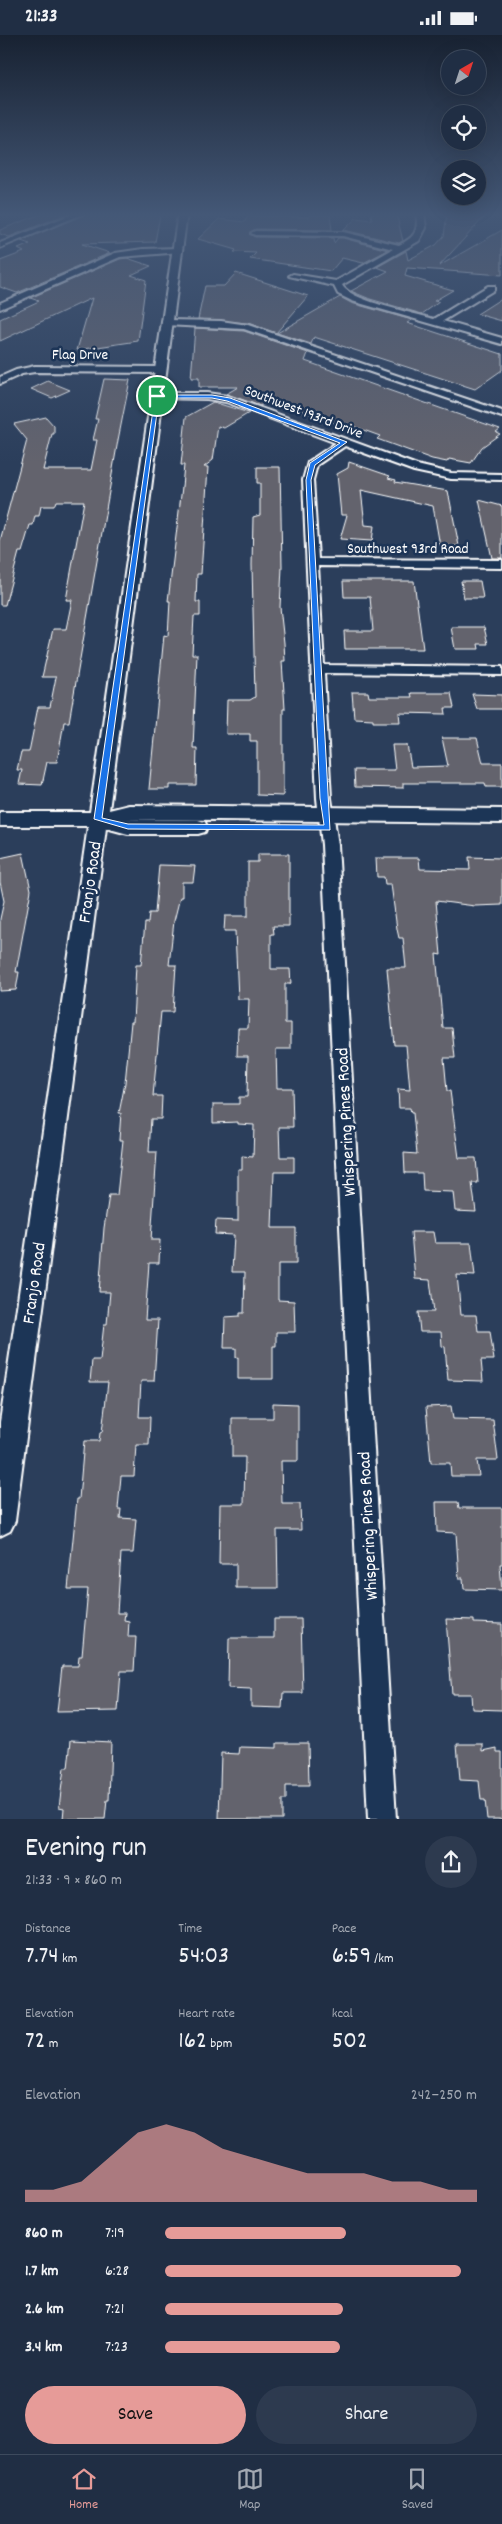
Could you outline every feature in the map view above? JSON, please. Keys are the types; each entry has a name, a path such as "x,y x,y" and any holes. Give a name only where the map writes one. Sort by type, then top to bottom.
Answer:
{"street":[{"path":"0,306 22,296"},
{"name":"Franjo Road","path":"0,1521 172,296"},
{"path":"349,296 502,341"},
{"path":"436,321 477,296"},
{"path":"168,323 221,324 245,327 502,414"},
{"name":"Flag Drive","path":"0,381 20,372 35,369 161,370"},
{"name":"Southwest 193rd Drive","path":"157,396 228,399 414,468 438,474"},
{"name":"Whispering Pines Road","path":"344,442 315,461 310,469 318,669 330,845 382,1819"},
{"path":"438,474 502,477"},
{"name":"Southwest 93rd Road","path":"313,563 502,564"},
{"path":"318,669 502,671"},
{"path":"0,819 98,819 128,827 502,815"},
{"path":"327,821 502,829"}],"building":[{"path":"34,296 144,296 138,341 77,350 92,298 0,341 0,319 39,301 30,298"},
{"path":"203,296 308,296 276,333 248,323 198,319"},
{"path":"363,296 442,296 434,301 439,302 422,314"},
{"path":"340,297 351,303 412,320 407,323 502,354 502,370 475,389 314,337 311,344 277,333"},
{"path":"502,298 502,321 477,314"},
{"path":"195,328 244,331 308,353 305,361 500,429 496,432 500,434 482,447 471,463 449,459 447,462 432,459 377,439 380,436 344,423 340,425 270,399 260,406 226,394 238,387 199,387 199,378 191,378"},
{"path":"104,379 130,380 69,722 64,722 57,762 47,762 42,785 19,784 22,770 17,770 21,752 29,752 38,707 50,707 56,677 42,677 53,629 66,629 72,600 66,600 84,501 56,501 54,506 41,506 39,516 35,516 33,525 30,525 22,552 19,552 5,605 0,605 0,541 27,440 14,424 46,417 54,426 54,434 52,434 43,470 91,470 97,440 93,440 98,419 95,419"},
{"path":"48,381 70,390 52,398 31,389"},
{"path":"213,402 249,413 224,428 218,426 213,460 204,467 208,467 201,574 197,574 196,602 200,602 200,616 194,616 192,654 197,654 193,748 197,748 196,785 169,785 169,789 149,789 164,635 168,636 170,601 168,601 182,487 184,465 181,465 186,417"},
{"path":"349,462 390,476 388,478 396,480 395,482 448,491 459,546 440,546 433,506 361,490 365,525 374,526 372,541 340,539 347,515 341,515 337,474 348,468"},
{"path":"257,467 280,467 282,567 280,607 285,661 282,661 285,709 283,709 283,796 257,795 257,741 250,741 250,734 226,734 227,700 250,700 255,697 252,565 253,517 260,515 260,483 257,483"},
{"path":"479,500 502,506 502,558 492,558"},
{"path":"343,581 414,581 423,649 345,649 344,631 373,631 370,597 344,597"},
{"path":"461,581 480,581 483,598 464,598"},
{"path":"451,627 484,627 488,644 478,644 479,649 455,649"},
{"path":"352,692 368,692 369,697 412,697 411,693 451,693 454,708 445,708 446,714 399,713 400,722 373,722 373,719 354,718"},
{"path":"472,694 502,695 502,709 477,709"},
{"path":"442,738 477,738 483,763 502,763 502,787 486,787 485,783 403,783 403,788 355,787 354,770 395,770 392,745 407,745 411,767 448,766"},
{"path":"23,853 31,890 16,972 19,972 16,990 0,991 0,919 4,901 0,882 0,858"},
{"path":"258,854 289,854 289,926 273,926 274,934 271,934 271,969 290,969 291,984 285,984 285,1023 291,1023 291,1049 276,1049 277,1088 292,1088 293,1127 279,1127 280,1157 294,1157 294,1172 274,1172 272,1228 296,1228 296,1264 278,1264 278,1300 294,1301 295,1332 276,1332 276,1346 273,1346 273,1379 238,1379 236,1348 224,1348 225,1317 240,1316 240,1313 244,1313 245,1272 232,1272 234,1235 215,1234 216,1220 238,1221 238,1169 242,1169 242,1156 253,1157 254,1125 238,1124 238,1122 213,1123 213,1104 239,1104 239,1097 247,1097 248,1056 237,1056 238,1028 248,1028 249,999 238,999 235,931 224,931 225,916 248,916 248,862 258,862"},
{"path":"469,857 502,858 502,905 475,906 436,901 441,955 436,954 443,1028 452,1028 455,1058 444,1058 447,1091 450,1091 459,1158 476,1158 478,1183 472,1183 476,1212 455,1211 453,1192 423,1191 422,1173 405,1173 404,1153 417,1154 413,1113 411,1113 410,1108 399,1108 398,1089 410,1090 406,1045 394,1045 387,968 406,968 403,938 399,938 397,929 391,884 385,884 384,877 377,877 376,858 419,858 420,869 470,870"},
{"path":"159,865 195,866 193,882 182,882 182,897 180,897 174,921 169,965 176,965 173,1012 161,1012 153,1096 162,1096 161,1119 151,1119 149,1152 157,1152 151,1240 160,1240 159,1263 149,1263 145,1320 158,1320 154,1381 141,1381 139,1417 150,1417 149,1445 136,1445 134,1476 121,1476 118,1509 121,1509 120,1518 136,1519 133,1553 121,1553 117,1613 125,1613 124,1620 129,1621 128,1637 136,1637 134,1671 121,1671 118,1711 57,1712 62,1666 78,1666 79,1656 82,1656 88,1589 68,1589 84,1441 99,1441 100,1433 102,1432 108,1382 90,1382 92,1360 100,1360 104,1324 107,1324 110,1292 99,1292 104,1228 109,1195 117,1195 123,1140 119,1140 121,1113 119,1113 125,1083 131,1022 133,1022 136,965 141,965 145,923 148,923 149,913 155,913"},
{"path":"411,1232 433,1232 435,1243 471,1243 475,1276 457,1275 461,1315 476,1315 478,1331 490,1331 494,1360 481,1360 483,1381 448,1380 445,1347 442,1346 441,1332 420,1332 418,1312 434,1312 430,1280 415,1279"},
{"path":"273,1403 298,1404 298,1461 281,1461 282,1504 300,1504 301,1530 277,1530 278,1588 236,1588 236,1564 219,1564 220,1504 244,1504 245,1457 232,1457 232,1418 273,1418"},
{"path":"451,1406 453,1419 493,1420 498,1460 477,1460 479,1476 451,1476 450,1463 431,1463 426,1407"},
{"path":"436,1502 458,1502 459,1508 502,1508 502,1564 500,1564 502,1590 464,1589 463,1578 459,1578 456,1533 437,1532"},
{"path":"274,1619 301,1619 303,1693 283,1693 282,1708 251,1707 251,1689 228,1688 229,1638 274,1638"},
{"path":"446,1619 502,1624 502,1710 472,1709 471,1694 452,1694"},
{"path":"71,1740 111,1742 109,1800 107,1800 105,1819 63,1819 64,1808 59,1807 64,1768 68,1768"},
{"path":"277,1743 308,1743 309,1786 286,1786 286,1800 282,1800 282,1819 219,1819 221,1753 239,1754 240,1747 277,1748"},
{"path":"457,1744 483,1744 483,1751 497,1748 497,1752 502,1752 502,1819 487,1819 485,1800 481,1800 479,1781 460,1780"}],"route":[{"path":"157,396 228,399 344,442 312,464 308,480 324,798 328,828 128,827 98,819 157,396"}]}
